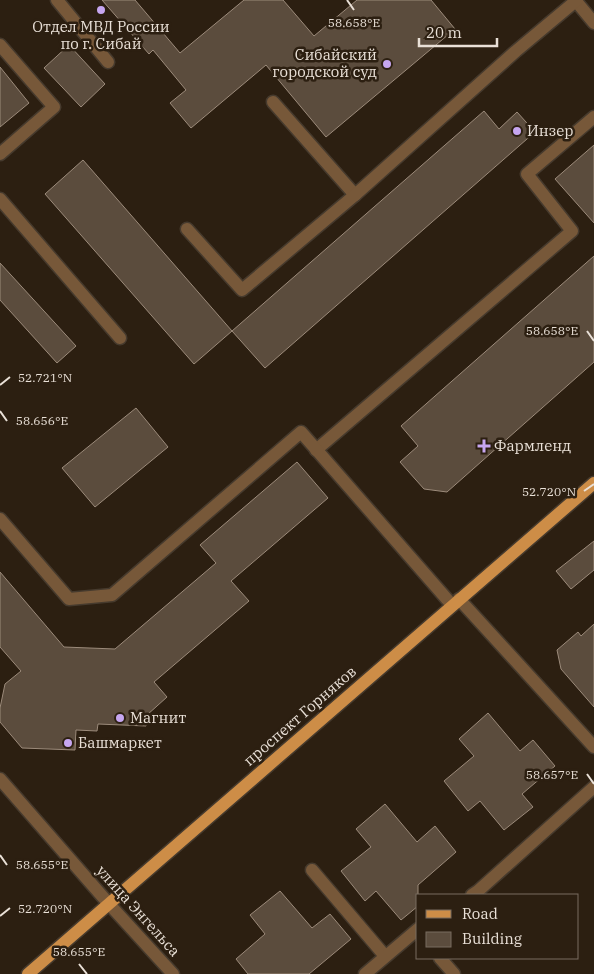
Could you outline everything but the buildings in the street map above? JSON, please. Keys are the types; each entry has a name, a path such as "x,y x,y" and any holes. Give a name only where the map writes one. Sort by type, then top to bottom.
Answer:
{"main road":[{"name":"проспект Горняков","path":"28,974 594,483"}],"street":[{"path":"57,0 108,62"},
{"path":"187,229 242,290 355,195 576,0 594,23"},
{"path":"0,45 54,107 0,154"},
{"path":"273,102 355,195"},
{"path":"316,450 572,231 527,174 594,117"},
{"path":"0,199 120,338"},
{"path":"0,519 69,599 112,595 301,432 456,602 594,747"},
{"name":"улица Энгельса","path":"0,778 109,904 173,974"},
{"path":"474,894 594,787"},
{"path":"312,870 386,956"},
{"path":"365,974 416,931"},
{"path":"441,959 454,974"}],"place":[{"name":"Отдел МВД России по г. Сибай","path":"101,10"},
{"name":"Сибайский городской суд","path":"387,64"},
{"name":"Инзер","path":"517,131"},
{"name":"Фармленд","path":"484,446"},
{"name":"Магнит","path":"120,718"},
{"name":"Башмаркет","path":"68,743"}]}
